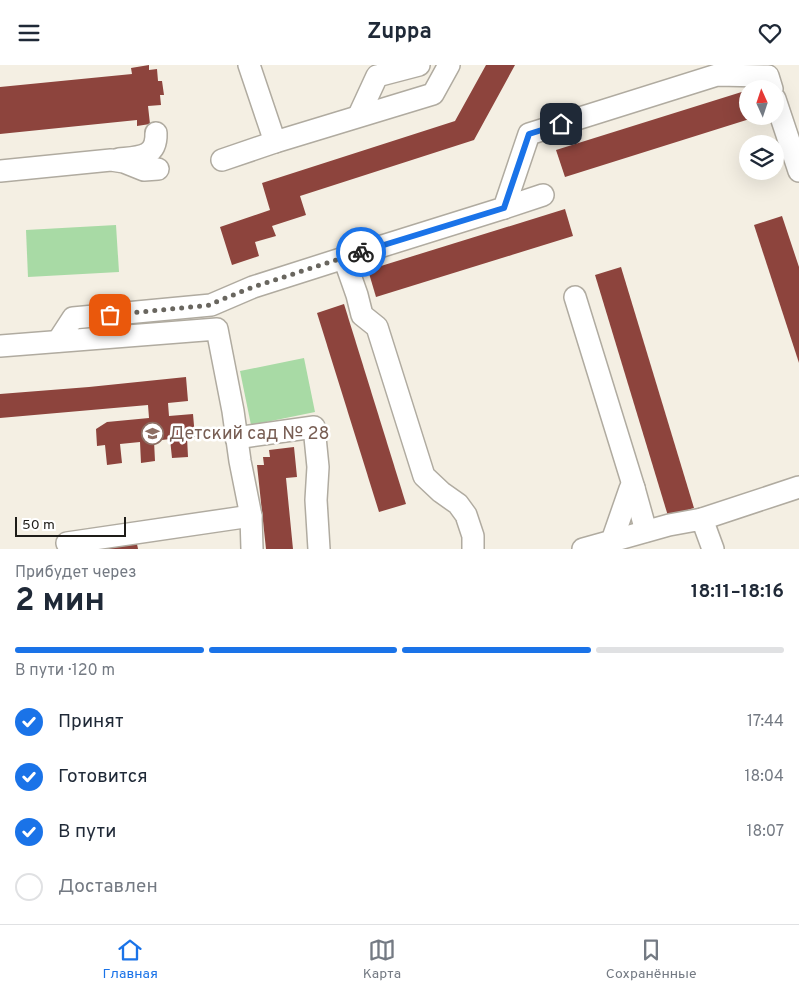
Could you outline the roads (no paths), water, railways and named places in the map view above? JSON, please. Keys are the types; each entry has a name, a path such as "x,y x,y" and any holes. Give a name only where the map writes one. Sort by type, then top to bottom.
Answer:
{"lane":[{"path":"249,65 275,141"},
{"path":"359,115 376,76 419,65"},
{"path":"222,159 359,115 433,94 449,65"},
{"path":"504,208 529,134 717,70 768,76 769,80"},
{"path":"784,116 793,132 799,171"},
{"path":"0,171 142,156 150,153 154,147 157,140 156,133"},
{"path":"111,160 124,162 144,170 158,169"},
{"path":"58,341 73,318 211,305 253,287 543,195"},
{"path":"344,257 362,315 377,327 424,476 441,493 458,504 466,515 473,536 473,549"},
{"path":"575,297 646,531"},
{"path":"211,305 251,516 252,549"},
{"path":"0,346 216,329"},
{"path":"236,438 314,427 318,467 316,500 319,549"},
{"path":"583,549 669,525 702,519 799,487"},
{"path":"615,540 614,535 630,489 634,488"},
{"path":"67,543 251,516"},
{"path":"702,519 713,549"}],"place":[{"name":"Детский сад № 28","path":"153,434"}]}
